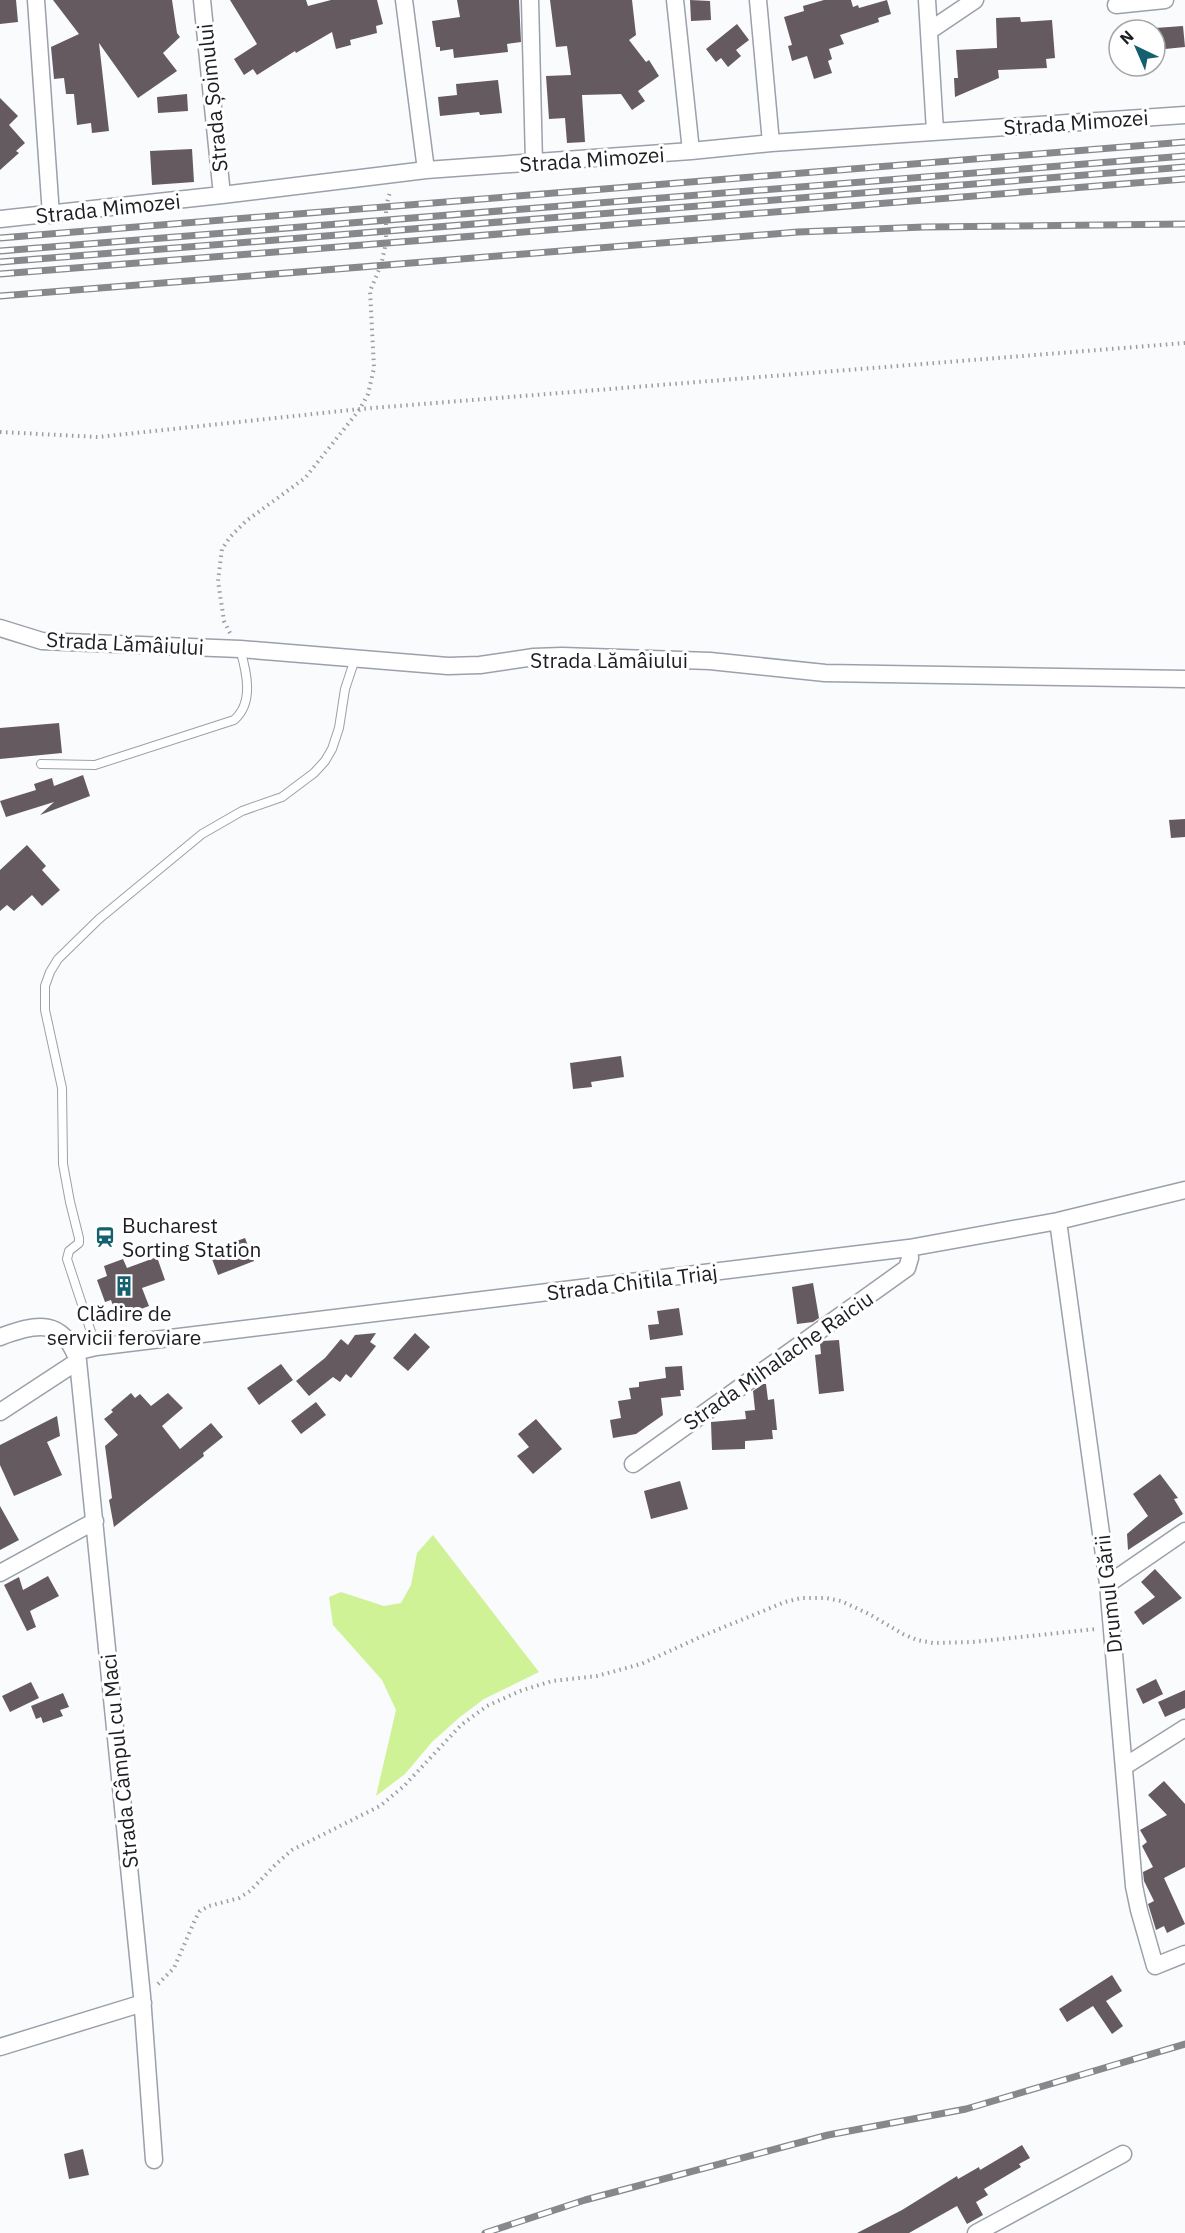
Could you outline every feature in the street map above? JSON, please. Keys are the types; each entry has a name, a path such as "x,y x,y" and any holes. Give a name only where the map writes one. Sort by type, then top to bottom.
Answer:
{"street":[{"path":"36,0 51,215"},
{"name":"Strada Șoimului","path":"202,0 222,195"},
{"path":"404,0 426,170"},
{"path":"530,0 534,163"},
{"path":"675,0 691,151"},
{"path":"758,0 771,143"},
{"path":"927,0 935,131"},
{"path":"929,30 975,0"},
{"path":"1116,5 1164,0"},
{"name":"Strada Mimozei","path":"0,219 51,215 426,170 935,131 1185,115"},
{"name":"Strada Lămâiului","path":"0,628 42,641 240,649 448,666 480,666 534,657 572,656 710,661 825,673 1185,679"},
{"name":"Strada Chitila Triaj","path":"0,1412 77,1357 96,1347 909,1248 1058,1221 1185,1190"},
{"name":"Drumul Gării","path":"1058,1221 1108,1584 1136,1899 1155,1966 1185,1954"},
{"name":"Strada Mihalache Raiciu","path":"633,1464 907,1268 910,1258 909,1248"},
{"path":"0,1337 34,1326 47,1327 65,1336 77,1357"},
{"name":"Strada Câmpul cu Maci","path":"77,1357 143,1999 154,2160"},
{"path":"0,1573 95,1521"},
{"path":"1108,1584 1185,1531"},
{"path":"1125,1766 1185,1728"},
{"path":"0,2047 143,1999"},
{"path":"976,2233 1123,2154"}],"lane":[{"path":"41,764 95,765 234,720 242,713 246,704 244,665 240,649"},
{"path":"96,1347 68,1259 69,1251 79,1243 80,1238 63,1164 62,1088 47,1027 45,986 50,972 58,959 99,919 157,870 216,825 242,811 282,797 314,773 333,749 345,689 355,659"}],"path":[{"path":"240,649 224,621 218,580 222,549 246,521 305,478 360,409 368,394 374,368 370,291 381,265 386,243 386,207 393,187"},
{"path":"0,432 98,438 360,409 1185,343"},
{"path":"143,1999 174,1968 201,1911 209,1906 239,1898 250,1891 292,1851 380,1806 404,1786 461,1725 487,1706 520,1691 552,1681 597,1676 628,1669 766,1610 801,1598 820,1597 841,1601 861,1609 903,1634 917,1640 933,1642 973,1642 1112,1628"}],"green space":[{"path":"433,1535 539,1672 484,1699 460,1717 432,1742 405,1774 376,1796 396,1710 382,1680 333,1625 329,1597 341,1592 384,1606 401,1603 411,1585 417,1553"}],"building":[{"path":"0,0 16,0 18,22 0,24"},
{"path":"53,0 172,0 177,33 180,37 163,53 177,71 138,98 99,43 109,131 92,133 91,123 77,125 74,94 66,94 64,78 54,79 51,47 79,34"},
{"path":"230,0 306,0 308,6 331,0 377,0 383,24 376,26 377,33 350,40 351,45 336,49 332,32 296,53 295,51 257,75 253,69 244,75 234,59 257,44"},
{"path":"457,0 519,0 521,42 507,44 508,52 454,58 453,49 440,51 440,47 436,47 432,21 460,17"},
{"path":"550,0 632,0 636,35 629,40 646,62 649,60 659,76 638,91 645,101 632,110 621,94 582,95 585,142 567,143 565,118 549,119 546,76 571,75 567,46 556,47"},
{"path":"690,0 710,1 711,20 691,21"},
{"path":"824,0 851,0 853,7 858,5 859,8 887,0 891,14 878,18 879,22 840,35 844,44 829,49 832,59 828,61 832,73 814,79 807,56 792,61 788,46 792,45 784,17 804,11 803,6"},
{"path":"1020,17 1021,22 1052,20 1055,58 1046,59 1047,68 998,70 999,78 955,97 954,78 958,78 956,50 997,48 996,18"},
{"path":"737,24 749,40 736,50 741,56 728,67 721,58 716,62 706,49"},
{"path":"1183,26 1185,47 1167,49 1167,27"},
{"path":"498,80 502,113 480,115 479,112 440,116 438,97 457,95 456,84"},
{"path":"187,94 188,111 158,113 157,97"},
{"path":"0,98 18,116 9,125 25,143 16,151 19,153 0,170"},
{"path":"192,149 194,182 152,185 150,151"},
{"path":"59,723 62,753 0,759 0,728"},
{"path":"83,775 90,796 40,815 54,802 6,817 0,801 36,790 34,784 52,778 54,786"},
{"path":"1185,819 1185,837 1171,838 1169,820"},
{"path":"27,845 46,866 42,870 60,890 42,906 32,895 14,911 7,905 0,911 0,870"},
{"path":"621,1056 624,1077 591,1082 592,1087 573,1089 570,1063"},
{"path":"245,1238 254,1261 218,1275 209,1251"},
{"name":"Clădire de servicii feroviare","path":"157,1257 165,1280 142,1288 149,1306 117,1318 111,1300 105,1302 97,1280 107,1276 104,1266 123,1259 127,1268"},
{"path":"813,1283 819,1318 813,1322 797,1324 792,1287"},
{"path":"679,1308 683,1335 650,1340 648,1325 659,1324 657,1311"},
{"path":"376,1333 370,1342 376,1346 351,1378 346,1374 340,1382 333,1377 309,1396 296,1381 325,1358 341,1339 348,1345 355,1335"},
{"path":"415,1333 430,1347 408,1371 393,1358"},
{"path":"839,1340 844,1391 819,1394 815,1355 821,1354 820,1343 822,1341"},
{"path":"281,1364 293,1380 259,1405 247,1388"},
{"path":"682,1366 684,1390 680,1390 681,1396 661,1398 663,1415 636,1434 613,1438 610,1420 621,1418 618,1401 631,1399 629,1388 639,1387 639,1382 666,1378 665,1367"},
{"path":"766,1384 768,1400 774,1399 777,1430 772,1430 773,1439 745,1441 745,1449 712,1450 711,1422 746,1419 745,1411 755,1410 753,1391"},
{"path":"131,1393 135,1398 140,1394 151,1406 168,1393 183,1408 162,1426 180,1449 211,1423 223,1437 203,1453 204,1456 114,1527 109,1500 112,1498 105,1446 118,1435 104,1419"},
{"path":"316,1402 326,1415 301,1434 291,1421"},
{"path":"57,1416 60,1436 47,1442 62,1475 14,1496 0,1465 0,1445"},
{"path":"536,1419 562,1449 533,1474 517,1456 529,1447 518,1434"},
{"path":"1160,1474 1178,1498 1174,1499 1183,1514 1128,1550 1127,1534 1148,1516 1133,1494"},
{"path":"680,1481 688,1509 651,1519 644,1491"},
{"path":"0,1506 19,1540 0,1550"},
{"path":"1155,1569 1182,1598 1143,1625 1134,1612 1155,1597 1141,1582"},
{"path":"48,1576 59,1596 30,1611 36,1627 27,1631 4,1585 19,1577 23,1590"},
{"path":"1156,1679 1163,1694 1143,1704 1136,1689"},
{"path":"31,1682 39,1698 10,1712 2,1696"},
{"path":"1185,1690 1185,1708 1165,1717 1158,1702"},
{"path":"63,1693 69,1707 60,1710 63,1716 43,1723 41,1717 36,1719 31,1706"},
{"path":"1164,1781 1185,1804 1185,1867 1164,1878 1185,1924 1167,1933 1164,1926 1156,1930 1148,1904 1154,1901 1144,1881 1143,1872 1153,1867 1142,1846 1147,1842 1140,1830 1167,1815 1148,1795"},
{"path":"1112,1975 1122,1991 1106,2001 1123,2026 1112,2034 1093,2006 1067,2022 1059,2009"},
{"path":"1022,2145 1030,2158 1019,2164 1021,2167 984,2189 988,2195 976,2202 983,2215 967,2224 957,2206 909,2233 857,2233 902,2210 957,2176 958,2179 979,2167 980,2170"},
{"path":"83,2149 89,2175 69,2179 64,2154"}],"railway":[{"path":"0,238 1185,142"},
{"path":"0,251 1185,156"},
{"path":"0,262 1185,167"},
{"path":"0,274 1185,179"},
{"path":"0,296 798,232 924,227 1185,224"},
{"path":"485,2233 585,2200 828,2135 966,2109 1185,2044"}],"place":[{"name":"Bucharest Sorting Station","path":"105,1237"},
{"name":"Clădire de servicii feroviare","path":"124,1286"}]}
